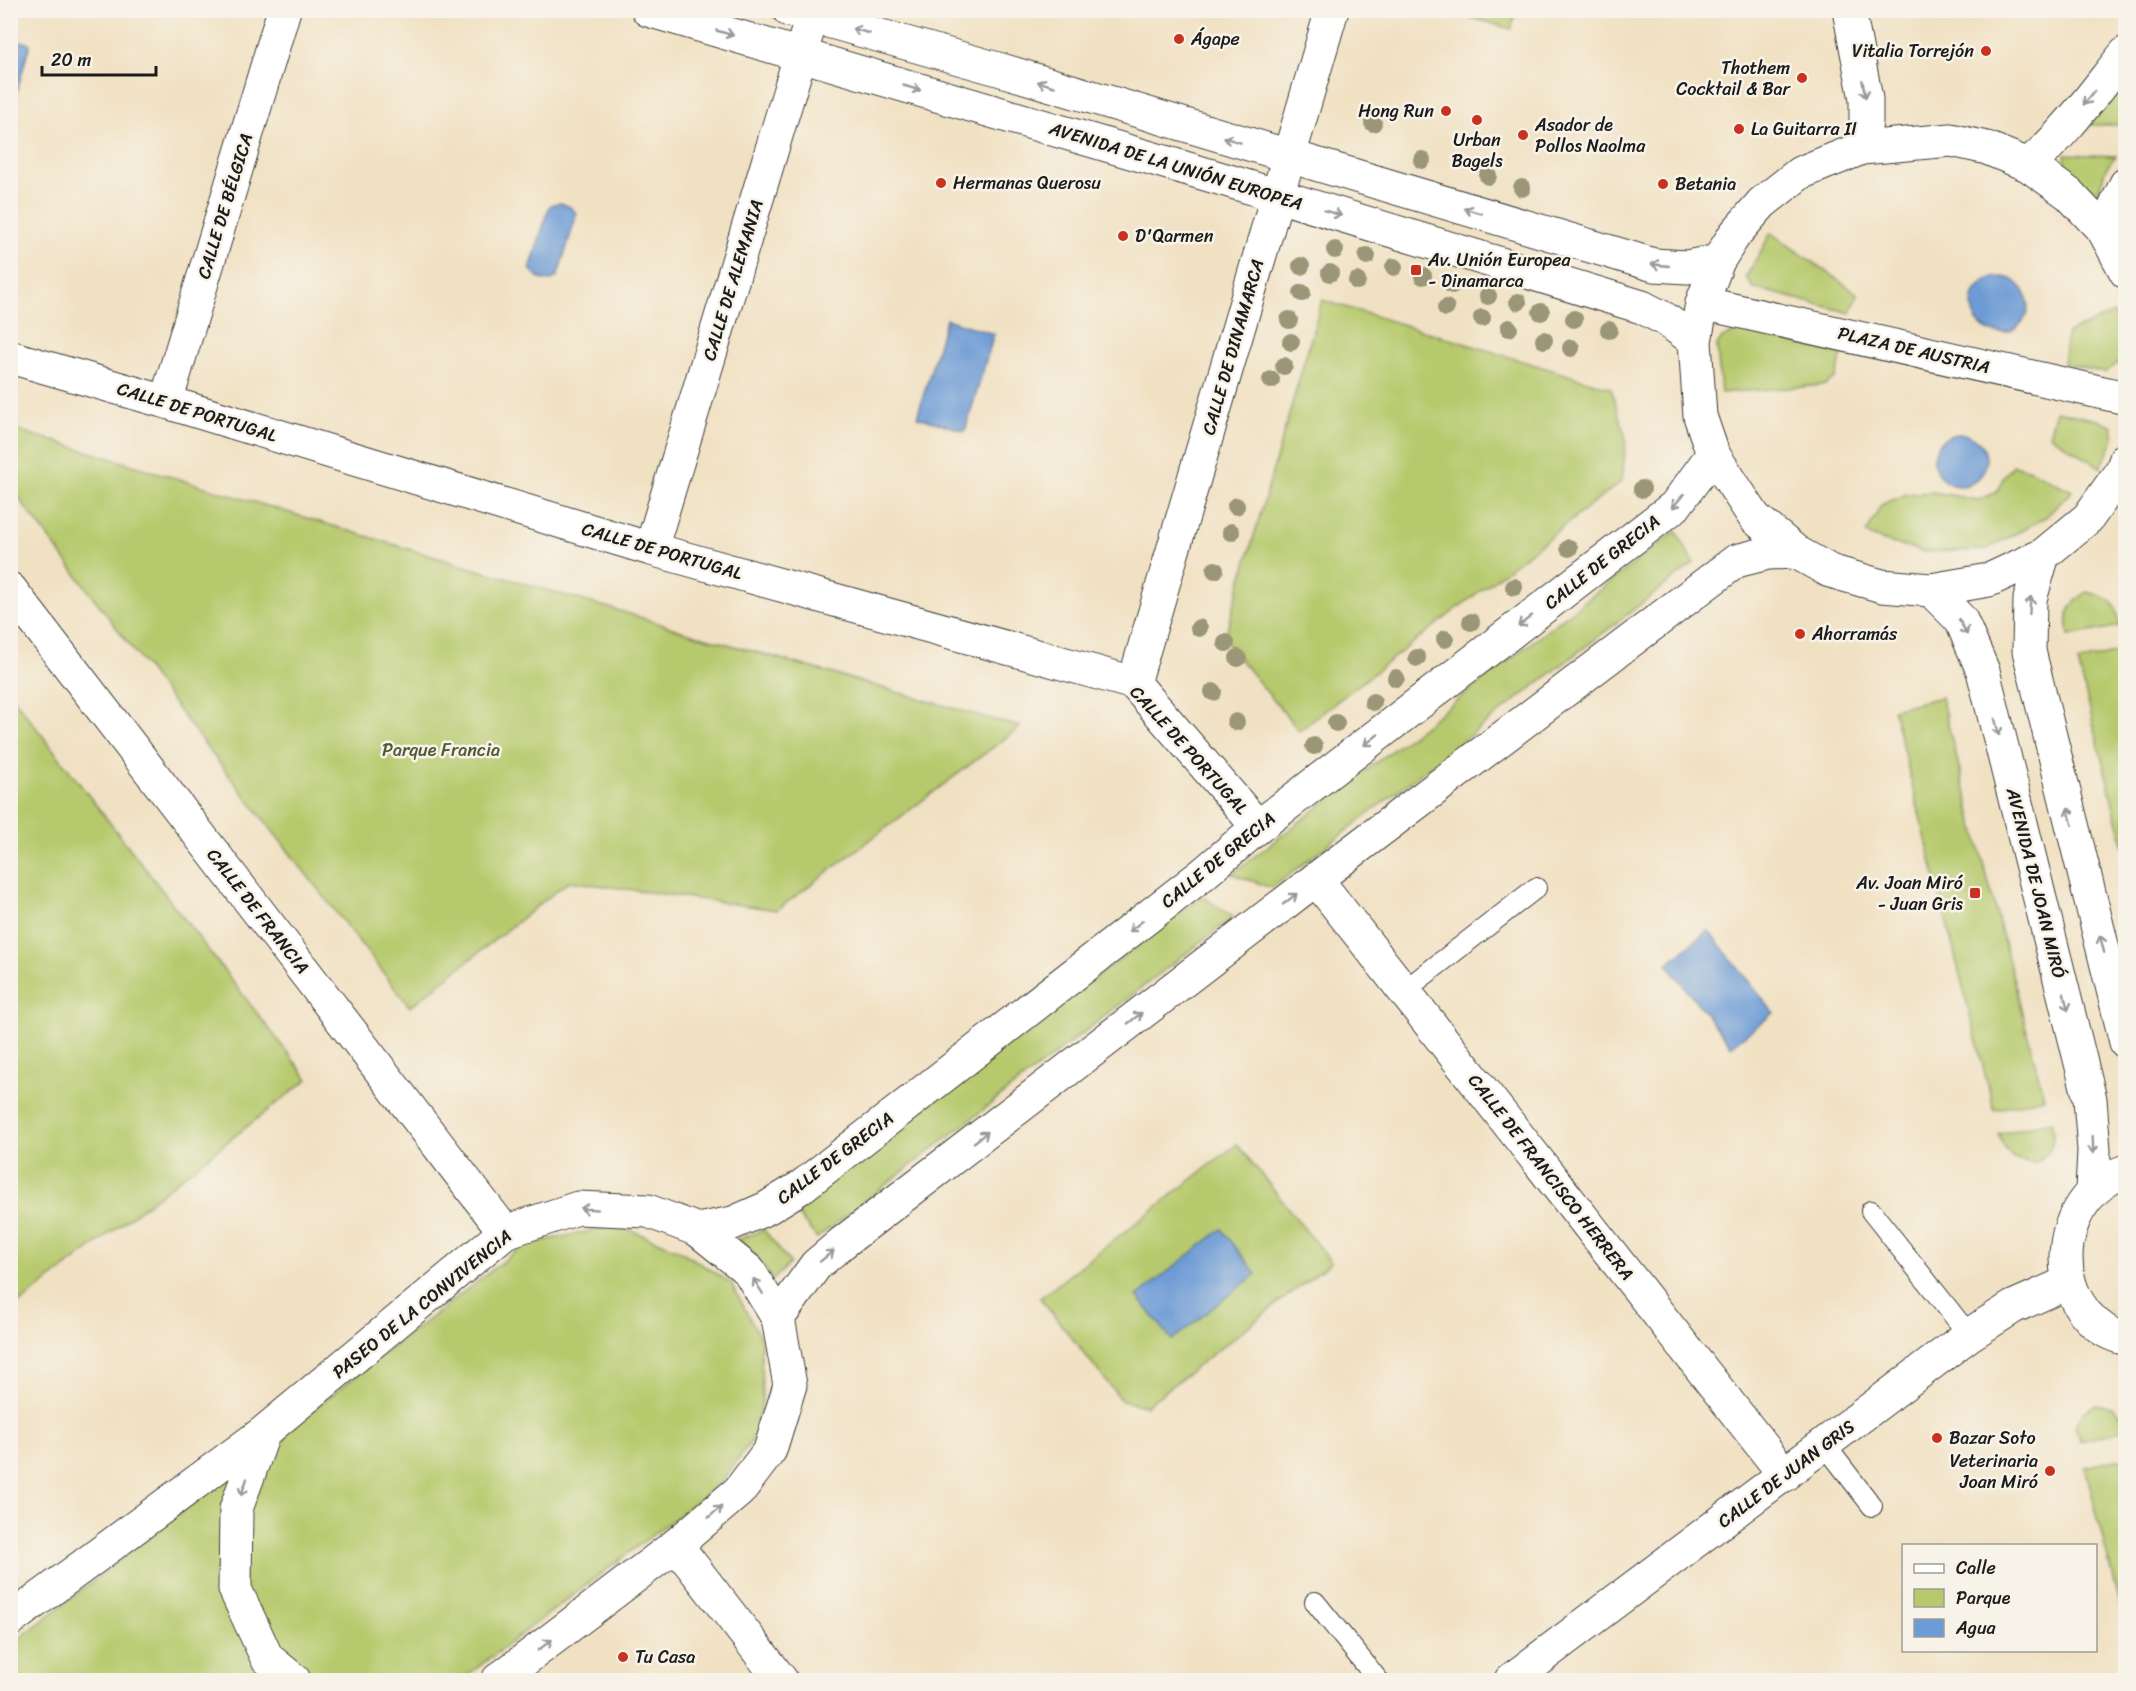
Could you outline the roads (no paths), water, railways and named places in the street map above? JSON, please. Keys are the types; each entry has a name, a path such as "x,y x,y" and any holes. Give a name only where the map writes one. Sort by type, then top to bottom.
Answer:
{"street":[{"name":"CALLE DE BÉLGICA","path":"166,402 284,10"},
{"name":"AVENIDA DE LA UNIÓN EUROPEA","path":"648,10 1277,196 1642,307 1665,320 1695,342"},
{"name":"CALLE DE DINAMARCA","path":"1134,683 1332,10"},
{"path":"1850,10 1866,99 1862,148"},
{"name":"CALLE DE ALEMANIA","path":"651,549 800,55 805,13"},
{"path":"805,13 1654,266 1687,267 1718,261"},
{"path":"2028,165 2062,132 2126,52"},
{"path":"2126,272 2104,231 2069,194 2028,165 1987,148 1951,140 1862,148 1800,172 1762,203 1735,234 1718,261 1702,303 1695,342 1700,416 1713,454 1755,518 1796,552 1830,571 1882,586 1932,590 1989,580 2043,555 2088,518 2122,470 2126,459"},
{"path":"2104,231 2126,184"},
{"name":"PLAZA DE AUSTRIA","path":"1702,303 2126,398"},
{"name":"CALLE DE PORTUGAL","path":"10,357 651,549 1134,683 1258,827"},
{"name":"CALLE DE GRECIA","path":"698,1230 733,1223 767,1208 801,1187 1203,874 1258,827 1675,506 1713,454"},
{"path":"778,1318 816,1265 1316,879 1736,561 1768,553 1796,552"},
{"path":"2043,555 2030,599 2029,651 2126,1042"},
{"name":"CALLE DE FRANCIA","path":"10,589 505,1232"},
{"name":"AVENIDA DE JOAN MIRÓ","path":"1932,590 1961,620 1983,671 2090,1099 2094,1150 2092,1191"},
{"name":"CALLE DE FRANCISCO HERRERA","path":"1316,879 1785,1475"},
{"path":"2126,1171 2115,1175 2092,1191 2073,1218 2065,1248 2069,1282 2082,1308 2104,1330 2126,1340"},
{"name":"PASEO DE LA CONVIVENCIA","path":"10,1620 264,1432 505,1232 578,1208 648,1211 698,1230 749,1271 778,1318 790,1386 770,1450 739,1491 676,1545 498,1680"},
{"name":"CALLE DE JUAN GRIS","path":"1511,1680 1970,1335 2013,1306 2069,1282"},
{"path":"264,1432 236,1509 235,1589 267,1659 294,1680"},
{"path":"676,1545 781,1680"}],"lane":[{"path":"1404,991 1536,888"},
{"path":"1871,1211 1970,1335"},
{"path":"1825,1445 1872,1506"},
{"path":"1315,1602 1378,1680"}],"water":[{"path":"10,38 30,44 11,112"},
{"path":"561,203 576,213 575,220 557,277 550,281 540,279 530,269 549,207"},
{"path":"2000,277 2015,282 2023,290 2028,305 2023,320 2015,328 2000,333 1985,328 1977,320 1972,305 1977,290 1985,282"},
{"path":"946,319 994,334 965,431 917,417"},
{"path":"1960,434 1974,438 1982,446 1986,460 1982,474 1974,482 1960,486 1946,482 1938,474 1934,460 1938,446 1946,438"},
{"path":"1708,930 1774,1013 1731,1046 1667,964"},
{"path":"1222,1229 1256,1274 1172,1340 1137,1296"}],"place":[{"name":"Ágape","path":"1179,39"},
{"name":"Vitalia Torrejón","path":"1986,51"},
{"name":"Thothem Cocktail & Bar","path":"1802,78"},
{"name":"Hong Run","path":"1446,111"},
{"name":"Urban Bagels","path":"1477,120"},
{"name":"La Guitarra II","path":"1739,129"},
{"name":"Asador de Pollos Naolma","path":"1523,135"},
{"name":"Hermanas Querosu","path":"941,183"},
{"name":"Betania","path":"1663,184"},
{"name":"D'Qarmen","path":"1123,236"},
{"name":"Av. Unión Europea - Dinamarca","path":"1416,270"},
{"name":"Ahorramás","path":"1800,634"},
{"name":"Av. Joan Miró - Juan Gris","path":"1975,893"},
{"name":"Bazar Soto","path":"1937,1438"},
{"name":"Veterinaria Joan Miró","path":"2050,1471"},
{"name":"Tu Casa","path":"623,1657"}],"park label":[{"name":"Parque Francia","path":"441,750"}]}
